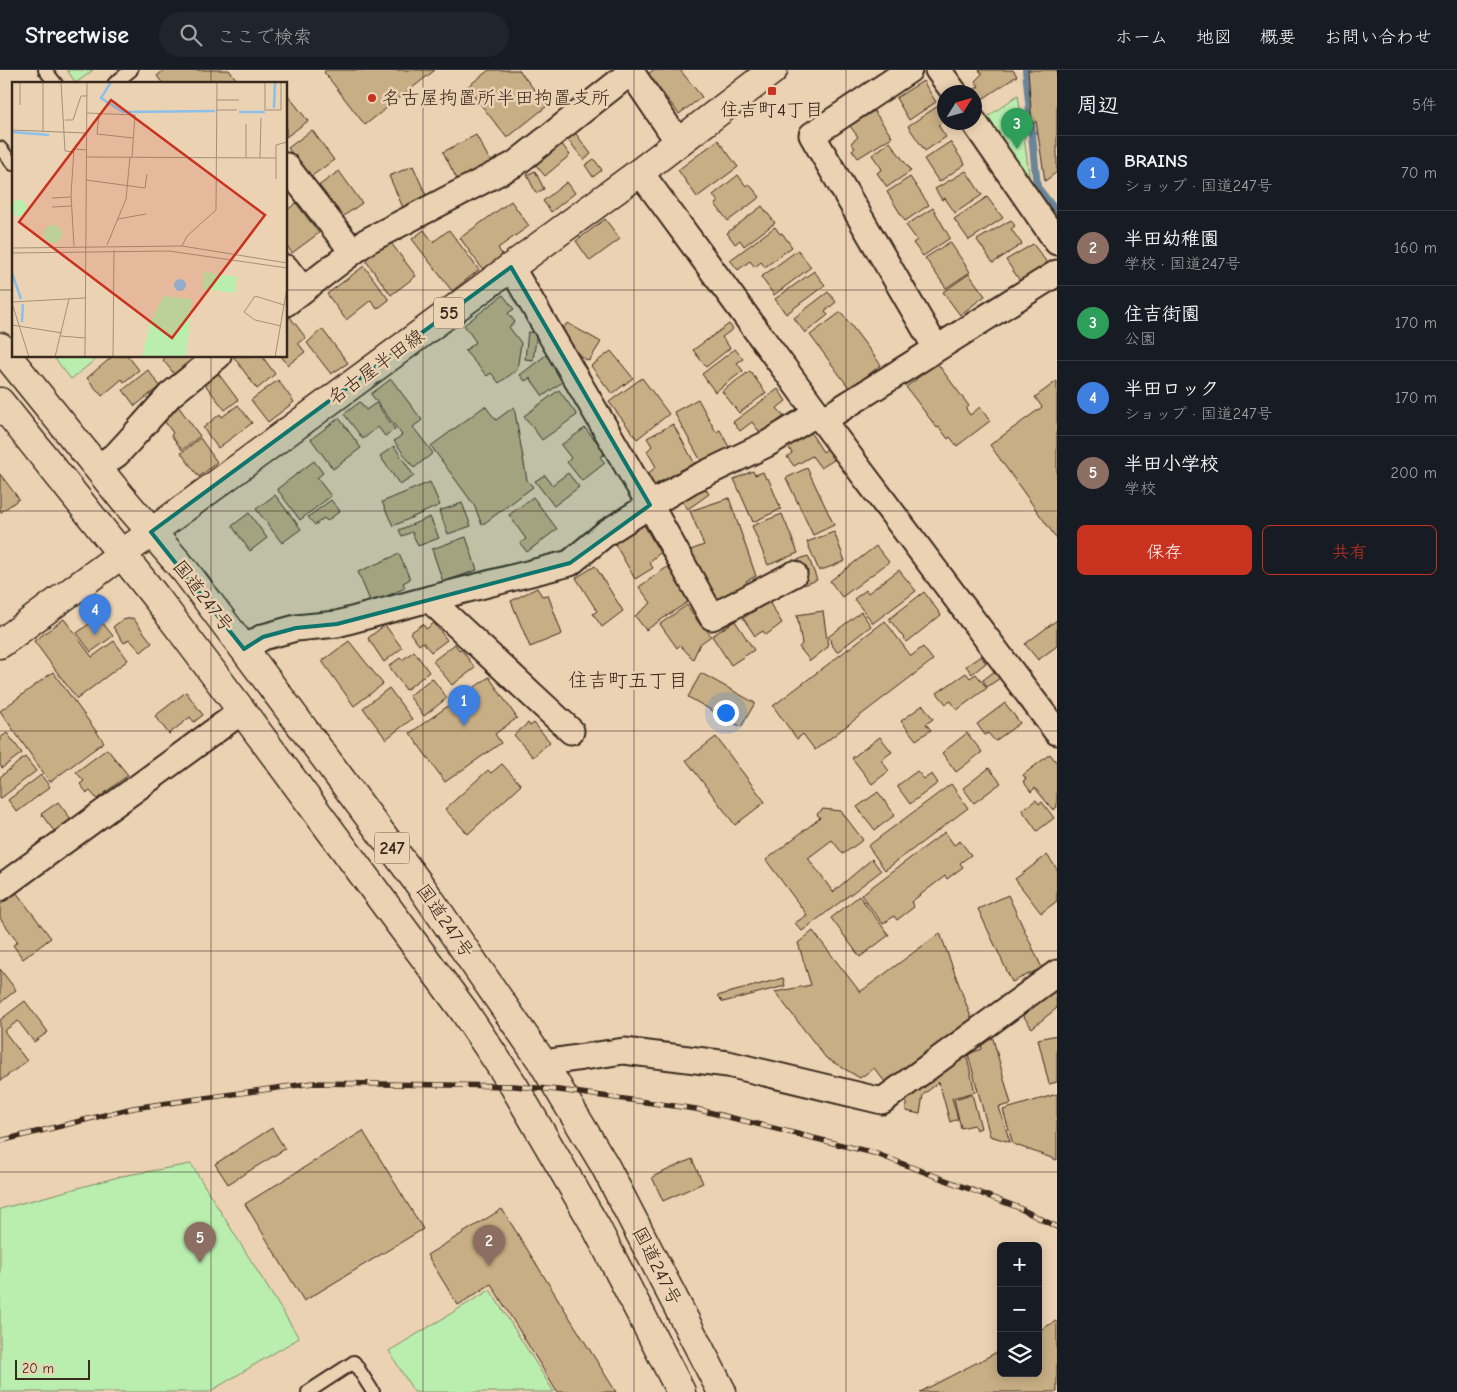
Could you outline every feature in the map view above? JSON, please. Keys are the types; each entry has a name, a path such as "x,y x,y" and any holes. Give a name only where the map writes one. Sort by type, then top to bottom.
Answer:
{"main road":[{"name":"名古屋半田線","path":"0,644 640,172 771,71"},
{"name":"国道247号","path":"0,347 97,468 186,572 422,888 543,1063 605,1166 722,1392"},
{"name":"国道247号","path":"0,402 122,554 242,711 464,1011 514,1086 596,1227 681,1392"}],"street":[{"path":"909,70 812,135 936,348"},
{"path":"938,70 949,85"},
{"path":"288,274 295,297 367,241 515,164 613,76 631,72 679,143"},
{"path":"980,130 1057,242"},
{"path":"288,169 353,252"},
{"path":"640,172 1057,732"},
{"path":"511,267 650,504 712,617 794,574"},
{"path":"244,649 264,637 296,628 337,624 430,598 570,563 606,533 650,504 690,481 820,416 936,348 1057,273"},
{"path":"97,468 117,454 170,395 216,358"},
{"path":"430,598 571,731"},
{"path":"0,888 242,711"},
{"path":"543,1063 624,1051 728,1064 882,1101 1057,973"}],"lane":[{"path":"45,70 54,82"},
{"path":"116,82 131,70"},
{"path":"0,148 12,163"},
{"path":"308,1392 354,1362 373,1392"}],"highlighted area":[{"path":"511,267 650,505 570,563 337,624 296,628 263,637 244,649 151,532"}],"green space":[{"path":"67,70 93,70 77,82 75,82"},
{"path":"1018,95 1030,181 986,118"},
{"path":"55,358 97,358 71,379"},
{"path":"191,1164 299,1338 209,1392 0,1392 0,1209 122,1176"},
{"path":"490,1290 554,1392 414,1392 389,1351"}],"building":[{"path":"164,70 229,70 237,80 234,82 162,82 157,76"},
{"name":"名古屋拘置所半田拘置支所","path":"326,70 435,70 365,125 324,72"},
{"path":"489,70 519,70 547,106 507,138 467,87"},
{"path":"653,70 680,70 702,97 679,114 648,74"},
{"path":"979,70 1013,70 1017,76 982,99 982,85 978,85 975,81 982,74"},
{"path":"1028,70 1057,70 1057,172 1045,181 1036,121 1032,124"},
{"path":"923,81 936,102 909,120 896,98"},
{"path":"288,95 308,121 288,136"},
{"path":"937,107 937,130 941,130 946,137 925,151 908,126"},
{"path":"874,111 892,137 858,158 852,150 855,148 851,143 858,137 850,126"},
{"path":"312,130 334,160 309,178 288,148"},
{"path":"573,130 591,154 584,160 565,136"},
{"path":"476,135 493,166 459,183 443,152"},
{"path":"718,140 738,167 697,197 678,170"},
{"path":"890,142 911,171 887,187 877,173 882,169 872,155"},
{"path":"950,142 965,164 939,182 924,159"},
{"path":"561,143 570,155 545,176 535,164"},
{"path":"594,159 602,170 593,177 585,165"},
{"path":"413,166 429,202 405,212 389,176"},
{"path":"339,171 362,203 341,218 317,187"},
{"path":"535,171 544,189 536,193 527,175"},
{"path":"966,171 982,195 955,213 945,198 942,200 935,189"},
{"path":"738,175 746,186 749,184 760,197 728,221 715,204 718,202 713,195"},
{"path":"910,177 929,205 905,221 887,192"},
{"path":"567,182 575,193 551,212 543,201"},
{"path":"987,197 1003,218 969,240 954,219"},
{"path":"511,201 529,226 498,248 503,256 484,271 460,238"},
{"path":"296,203 319,233 292,253 288,248 288,209"},
{"path":"762,206 775,223 744,246 740,240 735,244 727,233"},
{"path":"933,208 950,238 923,256 913,243 917,240 906,225"},
{"path":"605,219 620,239 590,261 576,241"},
{"path":"1011,220 1015,226 1011,229 1022,244 993,263 977,240"},
{"path":"775,227 792,247 765,267 761,262 755,267 750,261 738,270 730,260"},
{"path":"424,230 433,242 449,230 479,270 452,291 412,239"},
{"path":"388,239 416,276 391,295 363,257"},
{"path":"950,242 970,272 946,288 925,258"},
{"path":"1033,244 1048,264 1020,281 1006,260"},
{"path":"798,250 811,267 774,295 761,277"},
{"path":"364,266 389,300 377,309 371,300 346,320 327,294"},
{"path":"814,271 825,285 786,314 775,299"},
{"path":"969,274 985,296 960,315 943,292"},
{"path":"828,292 836,302 825,311 828,315 805,333 794,318"},
{"path":"503,295 514,309 508,313 515,322 509,327 521,343 517,370 499,383 491,373 487,376 465,351 476,342 464,325"},
{"path":"841,312 881,365 850,389 810,335"},
{"path":"290,317 306,338 298,343 305,352 288,365 283,358 288,358 288,318"},
{"path":"567,323 601,342 589,361 581,357 562,331"},
{"path":"729,324 733,329 722,337 730,348 706,367 693,350"},
{"path":"322,329 348,363 331,374 307,343"},
{"path":"528,332 537,333 533,360 525,359"},
{"path":"735,349 743,359 737,363 743,371 715,392 702,374"},
{"path":"611,351 633,378 612,394 591,366"},
{"path":"546,355 565,380 543,396 530,378 525,381 520,375"},
{"path":"111,358 130,358 139,370 124,382 122,379 102,396 87,378"},
{"path":"165,358 192,358 193,360 175,375 163,360"},
{"path":"234,358 263,358 275,374 257,389"},
{"path":"937,363 969,406 966,409 970,415 980,407 990,421 957,446 950,437 948,439 939,427 937,428 906,387"},
{"path":"148,370 160,386 135,406 123,390"},
{"path":"750,371 766,393 739,413 722,391"},
{"path":"217,372 238,400 225,410 203,382"},
{"path":"642,378 669,414 637,439 609,402"},
{"path":"391,379 422,420 413,427 433,453 414,468 394,441 402,435 371,394"},
{"path":"278,380 294,402 268,422 251,400"},
{"path":"1057,381 1057,539 990,445 1042,407 1035,397"},
{"path":"778,389 786,401 777,408 784,416 761,434 752,422 740,431 733,422"},
{"path":"559,390 577,415 542,440 524,416"},
{"path":"698,399 716,432 720,430 730,449 702,463 674,412"},
{"path":"360,402 366,410 376,403 395,429 385,436 378,427 363,439 344,414"},
{"path":"238,405 252,423 218,448 203,428 220,414 222,417"},
{"path":"178,406 200,436 182,450 162,418"},
{"path":"485,406 496,420 514,407 527,480 533,487 482,525 474,505 431,446"},
{"path":"339,418 361,448 333,469 311,439"},
{"path":"673,424 695,464 654,485 646,475 656,467 647,451 652,446 647,438"},
{"path":"585,428 606,453 600,457 605,463 582,481 567,462 571,458 561,445"},
{"path":"809,430 823,452 827,449 834,460 821,468 812,456 794,466 787,457 792,453 786,443"},
{"path":"200,438 217,462 199,477 181,453"},
{"path":"394,446 414,476 400,485 380,456"},
{"path":"314,461 323,473 317,478 331,496 300,520 277,489"},
{"path":"807,468 834,525 813,535 786,478"},
{"path":"753,471 755,475 763,472 766,479 768,478 781,509 753,522 734,479"},
{"path":"568,473 579,487 554,506 535,481 545,475 552,485"},
{"path":"0,474 19,499 0,513"},
{"path":"430,482 440,505 393,526 382,502"},
{"path":"702,484 709,494 688,509 681,500"},
{"path":"275,495 301,529 282,543 256,509"},
{"path":"533,497 557,529 527,552 520,543 526,539 509,515"},
{"path":"729,498 756,576 746,581 748,584 715,600 688,551 704,545 690,511"},
{"path":"331,500 340,511 327,521 324,518 315,525 308,517"},
{"path":"462,503 471,526 448,534 439,511"},
{"path":"249,513 267,538 250,551 232,526"},
{"path":"782,514 798,553 768,565 752,526"},
{"path":"430,517 439,538 418,546 412,532 402,536 399,530"},
{"path":"641,520 660,553 649,562 653,568 635,579 611,537"},
{"path":"834,532 845,561 819,571 807,542"},
{"path":"466,537 477,570 443,582 432,549"},
{"path":"876,546 889,562 842,597 830,581"},
{"path":"399,554 410,579 403,583 405,588 371,603 358,572"},
{"path":"808,556 817,580 804,585 794,561"},
{"path":"670,565 692,599 646,630 635,616 651,603 639,587"},
{"path":"595,566 623,611 602,627 593,614 597,611 576,578"},
{"path":"899,570 916,591 873,623 854,599 866,590 868,593"},
{"path":"537,588 542,596 548,595 562,634 530,647 511,601"},
{"path":"924,592 941,615 907,642 889,619"},
{"path":"769,602 782,623 766,635 763,631 755,636 743,618"},
{"path":"687,605 701,626 703,624 711,636 700,644 693,659 680,645 677,648 660,624"},
{"path":"823,611 828,647 810,661 799,647 802,644 797,615"},
{"path":"861,612 871,626 837,652 828,637"},
{"path":"98,617 113,636 91,652 77,633"},
{"path":"133,618 152,643 141,652 129,639 124,643 113,627 122,620"},
{"path":"64,619 92,657 114,641 128,660 77,699 34,641"},
{"path":"1057,620 1057,646 1038,660 1025,644"},
{"path":"735,621 754,650 731,665 712,636"},
{"path":"885,621 911,656 923,647 933,660 815,750 803,734 797,739 773,706"},
{"path":"434,623 447,640 431,652 423,642 419,645 410,633 423,624 426,629"},
{"path":"385,625 402,648 384,662 368,638"},
{"path":"349,641 383,684 354,706 322,661"},
{"path":"455,644 475,668 452,685 433,661"},
{"path":"414,651 429,672 406,690 389,666 400,658 402,660"},
{"path":"981,656 986,663 972,674 966,666"},
{"path":"995,671 1000,678 987,687 983,680"},
{"path":"53,672 104,742 50,782 0,711"},
{"path":"701,673 755,703 741,727 688,697"},
{"path":"966,673 970,678 976,674 987,688 957,710 951,701 946,704 937,693"},
{"path":"489,677 517,718 495,734 501,743 445,782 410,733"},
{"path":"432,678 447,698 424,716 409,696"},
{"path":"389,688 412,719 386,739 363,708"},
{"path":"186,692 203,715 194,722 190,717 169,734 155,716"},
{"path":"1005,703 1020,723 995,741 988,733 985,735 977,724"},
{"path":"923,705 933,719 926,724 931,730 916,740 901,721"},
{"path":"528,723 530,726 534,723 550,742 533,757 514,735"},
{"path":"7,733 22,753 2,768 0,765 0,738"},
{"path":"967,733 982,752 956,772 942,753"},
{"path":"716,737 765,802 735,825 686,760"},
{"path":"880,737 892,752 881,760 889,771 872,784 852,758"},
{"path":"107,749 128,775 97,799 90,791 87,793 80,784 84,781 76,772"},
{"path":"1050,754 1057,763 1057,807 1053,810 1035,788 1031,792 1023,781 1026,779 1023,775"},
{"path":"25,757 36,771 0,799 0,777"},
{"path":"502,764 521,785 468,834 445,809 488,770 491,773"},
{"path":"989,768 1001,783 974,803 963,788"},
{"path":"917,771 924,779 932,774 938,783 910,804 897,786"},
{"path":"41,775 50,787 17,812 8,800"},
{"path":"951,784 968,808 885,870 868,846"},
{"path":"878,792 895,815 875,830 857,807"},
{"path":"1036,800 1039,804 1042,802 1054,818 1037,831 1022,810"},
{"path":"58,802 71,819 54,831 41,814"},
{"path":"823,809 841,811 863,840 843,854 832,840 808,858 833,892 872,859 881,871 802,931 795,923 807,915 766,860 820,818 817,814"},
{"path":"945,832 954,845 960,841 971,855 960,863 963,867 947,879 945,876 911,902 914,907 897,920 894,916 883,924 861,895"},
{"path":"1047,855 1057,869 1057,901 1041,913 1015,879"},
{"path":"16,892 51,938 23,959 13,945 18,942 0,918 0,905"},
{"path":"1008,895 1042,968 1012,982 978,909"},
{"path":"859,896 889,935 860,957 831,918"},
{"path":"813,931 860,992 940,933 972,1020 891,1082 885,1082 874,1068 860,1078 826,1058 775,992 811,985 798,943"},
{"path":"0,969 16,990 0,1003"},
{"path":"783,978 785,986 723,1002 717,996"},
{"path":"1055,987 1057,1008 1032,1028 1021,1013"},
{"path":"25,1001 48,1032 34,1042 18,1021 4,1031 27,1061 0,1081 0,1020"},
{"path":"992,1035 1011,1104 999,1107 1010,1142 990,1136 968,1054 982,1049 981,1043"},
{"path":"1057,1035 1057,1082 1049,1084 1038,1039"},
{"path":"962,1057 967,1058 975,1092 952,1098 958,1119 950,1122 939,1082 923,1095 920,1114 906,1111 906,1099"},
{"path":"972,1094 981,1128 976,1130 974,1125 961,1128 954,1099"},
{"path":"1057,1094 1057,1160 1013,1144 1003,1110"},
{"path":"272,1128 285,1149 228,1184 215,1164"},
{"path":"363,1131 423,1229 304,1301 245,1204"},
{"path":"692,1159 703,1183 663,1201 652,1177"},
{"path":"502,1209 616,1392 557,1392 491,1284 458,1305 427,1255"},
{"path":"1056,1321 1057,1392 920,1392 997,1352 997,1377 1042,1377 1042,1329"}],"waterway":[{"path":"1026,70 1037,187 1057,213"}],"railway":[{"path":"0,1141 133,1108 313,1083 514,1086 559,1090 696,1109 874,1153 1017,1207 1057,1227"}],"place":[{"name":"住吉町4丁目","path":"772,91"},
{"name":"名古屋拘置所半田拘置支所","path":"372,98"},
{"name":"住吉街園","path":"1017,149"},
{"name":"半田ロック","path":"95,635"},
{"name":"BRAINS","path":"464,726"},
{"name":"半田小学校","path":"200,1263"},
{"name":"半田幼稚園","path":"489,1266"}],"district":[{"name":"住吉町五丁目","path":"628,680"}]}
